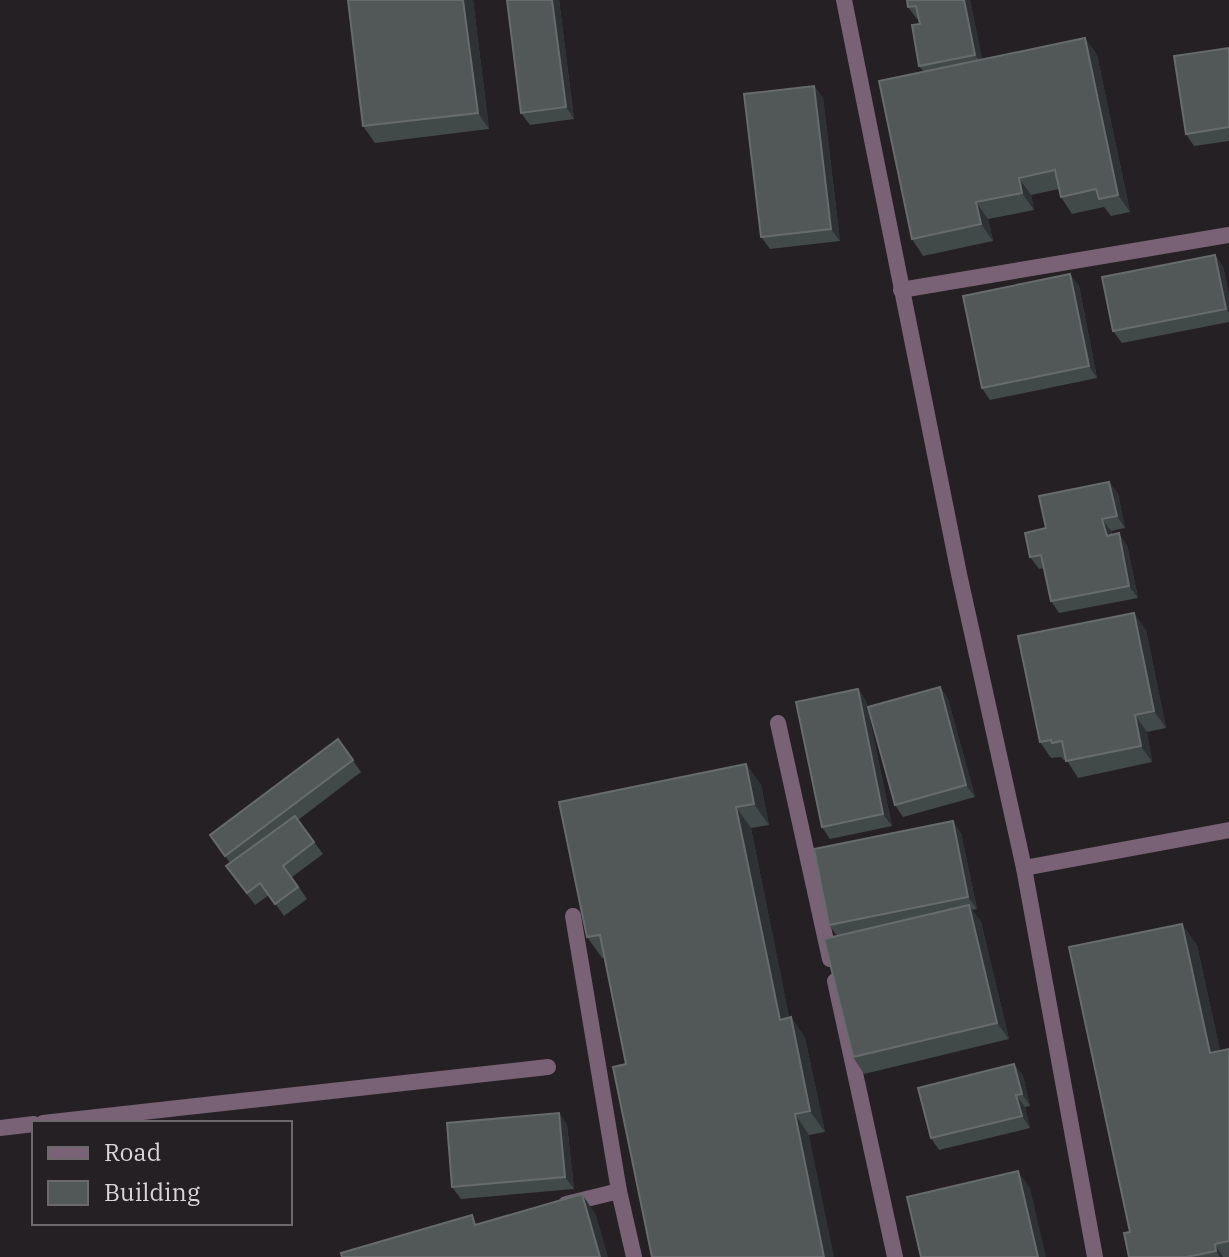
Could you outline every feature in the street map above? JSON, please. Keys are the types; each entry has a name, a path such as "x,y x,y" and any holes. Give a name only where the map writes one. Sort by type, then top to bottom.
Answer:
{"street":[{"path":"844,0 901,290 1024,868 1095,1257"},
{"path":"901,290 1229,235"},
{"path":"778,723 895,1257"},
{"path":"1024,868 1229,830"},
{"path":"573,916 619,1191 634,1257"},
{"path":"61,1121 548,1067"},
{"path":"0,1128 32,1124"},
{"path":"544,1209 619,1191"}],"building":[{"path":"348,0 463,0 478,113 363,126"},
{"path":"507,0 552,0 566,107 521,113"},
{"path":"907,0 964,0 975,55 919,66 912,25 920,24 916,6 908,7"},
{"path":"1085,38 1118,195 1099,199 1096,189 1061,197 1055,170 1019,178 1022,193 976,202 981,224 912,239 879,81"},
{"path":"1229,48 1229,127 1186,134 1174,56"},
{"path":"814,86 831,229 761,237 744,94"},
{"path":"1215,255 1226,309 1113,331 1102,277"},
{"path":"1070,274 1089,366 982,388 963,296"},
{"path":"1109,482 1117,516 1102,519 1107,536 1119,533 1129,586 1051,601 1041,555 1030,557 1025,533 1046,528 1039,496"},
{"path":"1134,613 1154,711 1135,715 1141,746 1066,761 1062,741 1040,742 1018,636"},
{"path":"940,687 966,785 895,805 868,707"},
{"path":"858,689 883,814 822,827 796,702"},
{"path":"338,739 353,760 225,856 210,835"},
{"path":"746,764 754,804 736,807 780,1020 791,1017 810,1111 795,1114 824,1257 652,1257 613,1067 626,1064 600,935 587,937 559,802"},
{"path":"295,816 314,842 283,866 298,887 275,904 260,883 247,893 226,866"},
{"path":"953,821 968,897 829,925 814,849"},
{"path":"969,905 997,1023 853,1057 824,939"},
{"path":"1182,924 1210,1053 1229,1049 1229,1241 1215,1244 1216,1251 1187,1257 1129,1257 1124,1233 1130,1232 1069,947"},
{"path":"1014,1064 1022,1094 1016,1095 1022,1116 931,1138 918,1088"},
{"path":"559,1113 565,1177 452,1187 447,1123"},
{"path":"1018,1171 1038,1257 921,1257 907,1197"},
{"path":"582,1194 600,1257 342,1257 341,1253 472,1215 475,1225"}]}
